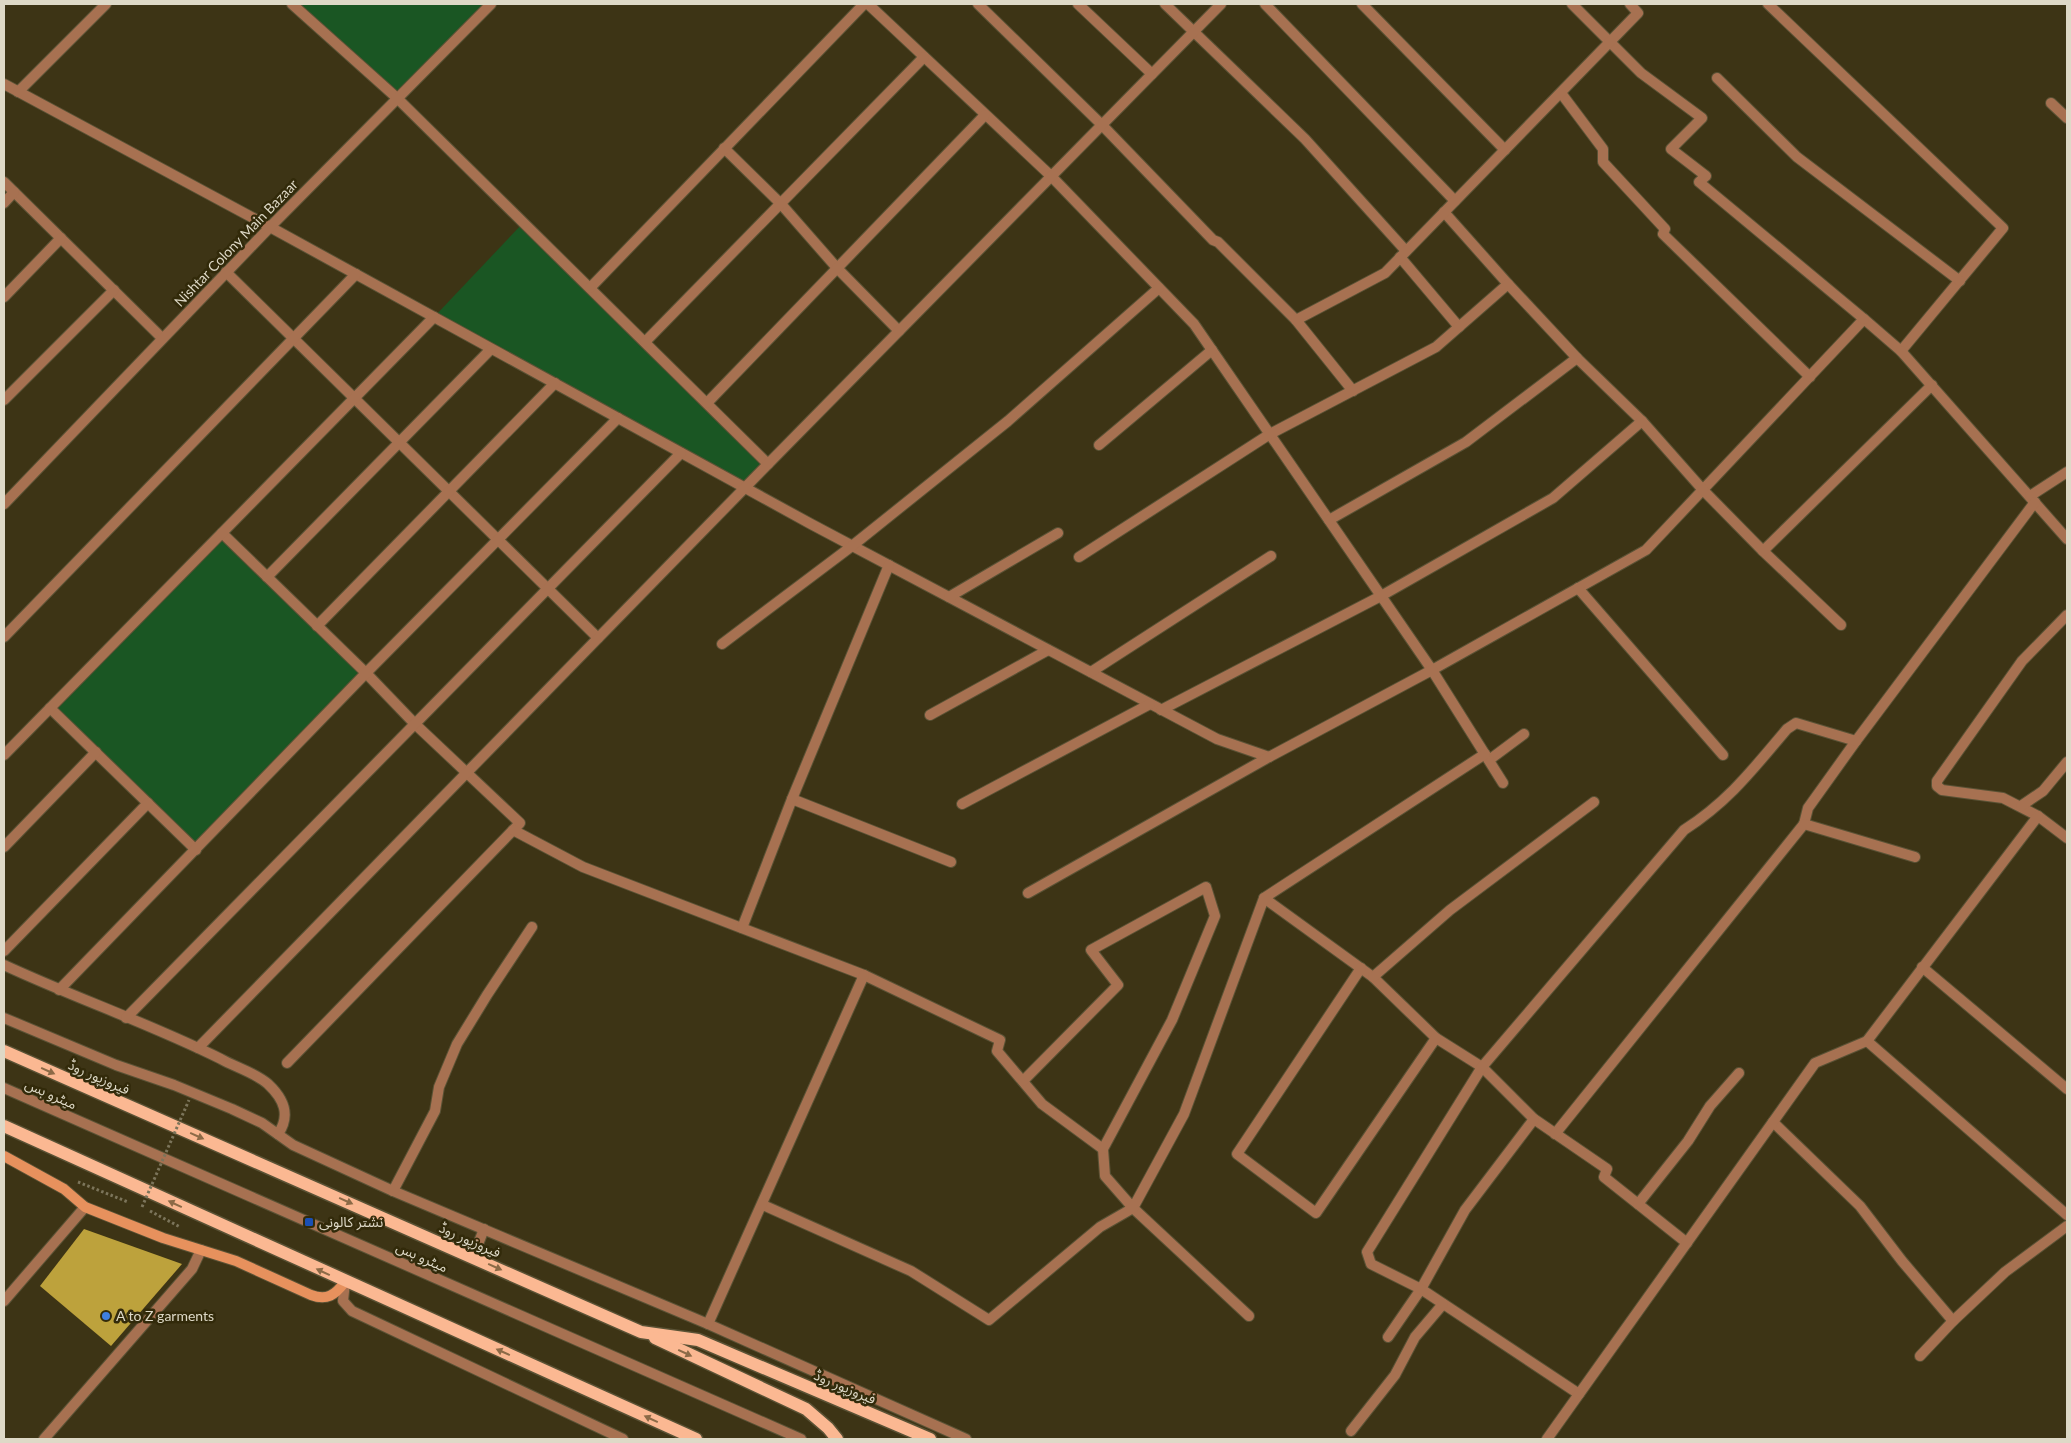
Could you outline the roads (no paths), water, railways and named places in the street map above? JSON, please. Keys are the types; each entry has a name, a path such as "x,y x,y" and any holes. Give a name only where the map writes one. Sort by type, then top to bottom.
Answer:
{"main road":[{"name":"فیروزپور روڈ","path":"4,1051 641,1332 698,1340 930,1439"},
{"path":"4,1126 345,1282 696,1439"},
{"path":"641,1332 806,1409 828,1428 837,1439"}],"street":[{"path":"18,92 106,4"},
{"path":"292,4 397,98 768,464"},
{"name":"Nishtar Colony Main Bazaar","path":"4,504 226,272 491,4"},
{"path":"590,288 864,4"},
{"path":"868,4 1051,176 1194,324 1432,670 1503,783"},
{"path":"978,4 1102,124 1213,240 1218,242 1296,320 1352,391"},
{"path":"1078,4 1152,74"},
{"path":"1165,4 1305,139 1403,254 1459,327"},
{"path":"198,1048 768,464 1221,4"},
{"path":"1265,4 1455,201"},
{"path":"1362,4 1505,150"},
{"path":"1572,4 1640,73 1702,118 1671,149 1706,176 1699,182 1902,351 2067,539"},
{"path":"1296,320 1385,273 1638,13 1630,4"},
{"path":"1768,4 2003,228 1902,351"},
{"path":"644,342 924,57"},
{"path":"1717,78 1797,157 1960,281"},
{"path":"4,84 270,227 852,546 1217,739 1269,757"},
{"path":"1561,93 1603,149 1603,162 1665,229 1663,234 1810,377"},
{"path":"2052,103 2067,118"},
{"path":"707,403 985,115"},
{"path":"724,148 781,204 837,268 899,331"},
{"path":"4,182 162,338"},
{"path":"4,203 14,192"},
{"path":"1444,212 1577,358 1642,420 1703,490 1841,625"},
{"path":"4,297 61,238"},
{"path":"226,272 450,490 498,541 598,638"},
{"path":"4,637 356,274"},
{"path":"1079,557 1270,434 1436,347 1508,284"},
{"path":"722,644 852,546 1008,421 1159,288"},
{"path":"4,400 114,290"},
{"path":"4,755 434,317"},
{"path":"1028,893 1269,757 1432,670 1646,550 1864,319"},
{"path":"267,577 491,349"},
{"path":"1099,445 1212,350"},
{"path":"1329,520 1466,442 1577,358"},
{"path":"317,626 555,383"},
{"path":"1763,550 1932,385"},
{"path":"59,990 366,673 618,418"},
{"path":"1161,710 1381,596 1553,498 1642,420"},
{"path":"126,1018 681,453"},
{"path":"1556,1134 1804,824 1808,808 2033,499 2067,472"},
{"path":"222,533 467,774 520,823 287,1063"},
{"path":"948,597 1058,533"},
{"path":"1091,672 1271,556"},
{"path":"742,928 792,799 889,565"},
{"path":"1578,588 1723,754"},
{"path":"2067,615 2022,662 1937,781 1937,786 1942,790 2003,798 2038,816 2067,838"},
{"path":"930,715 1048,650"},
{"path":"962,804 1150,704"},
{"path":"50,708 196,850"},
{"path":"1579,1394 1421,1289 1371,1264 1367,1252 1482,1067 1684,830 1707,816 1738,788 1787,729 1796,723 1856,741"},
{"path":"763,1205 911,1271 989,1320 1100,1227 1133,1208 1184,1114 1264,898 1524,734"},
{"path":"4,847 96,752"},
{"path":"2021,806 2044,792 2067,762"},
{"path":"792,799 952,862"},
{"path":"1373,977 1450,910 1594,802"},
{"path":"4,951 148,803"},
{"path":"1547,1439 1815,1063 1867,1041 2038,816"},
{"path":"1804,824 1915,857"},
{"path":"513,830 583,867 864,975 1000,1040 997,1051 1042,1104 1103,1149"},
{"path":"1023,1081 1118,985 1091,950 1206,887 1215,916 1172,1020 1103,1149 1105,1176 1133,1208 1249,1316"},
{"path":"1264,898 1373,977 1436,1038 1482,1067 1534,1119 1607,1169 1604,1177 1687,1243"},
{"path":"393,1191 435,1112 439,1087 457,1044 532,927"},
{"path":"4,965 198,1048 266,1083 277,1094 284,1108 285,1123 278,1134"},
{"path":"1922,967 2067,1089"},
{"path":"1361,968 1237,1154 1316,1213 1436,1038"},
{"path":"708,1324 763,1205 864,975"},
{"path":"4,1018 116,1065 210,1099 262,1124 293,1145 393,1191 708,1324 966,1439"},
{"path":"1867,1041 2067,1215"},
{"path":"1638,1204 1688,1141 1710,1106 1739,1073"},
{"name":"میٹرو بس","path":"4,1088 801,1439"},
{"path":"1388,1337 1421,1289 1465,1210 1534,1119"},
{"path":"1773,1122 1860,1206 1907,1268 1953,1321"},
{"path":"4,1156 64,1188 85,1206 163,1238 236,1261 320,1299 328,1298 337,1292 345,1282"},
{"path":"4,1301 85,1206"},
{"path":"1920,1356 1953,1321 2005,1272 2067,1226"},
{"path":"473,1257 484,1230"},
{"path":"44,1439 192,1269 201,1250"},
{"path":"345,1282 343,1301 352,1311 623,1439"},
{"path":"1351,1431 1395,1375 1415,1337 1443,1304"}],"place":[{"name":"نشتر کالونی","path":"309,1222"},
{"name":"A to Z garments","path":"106,1316"}]}
